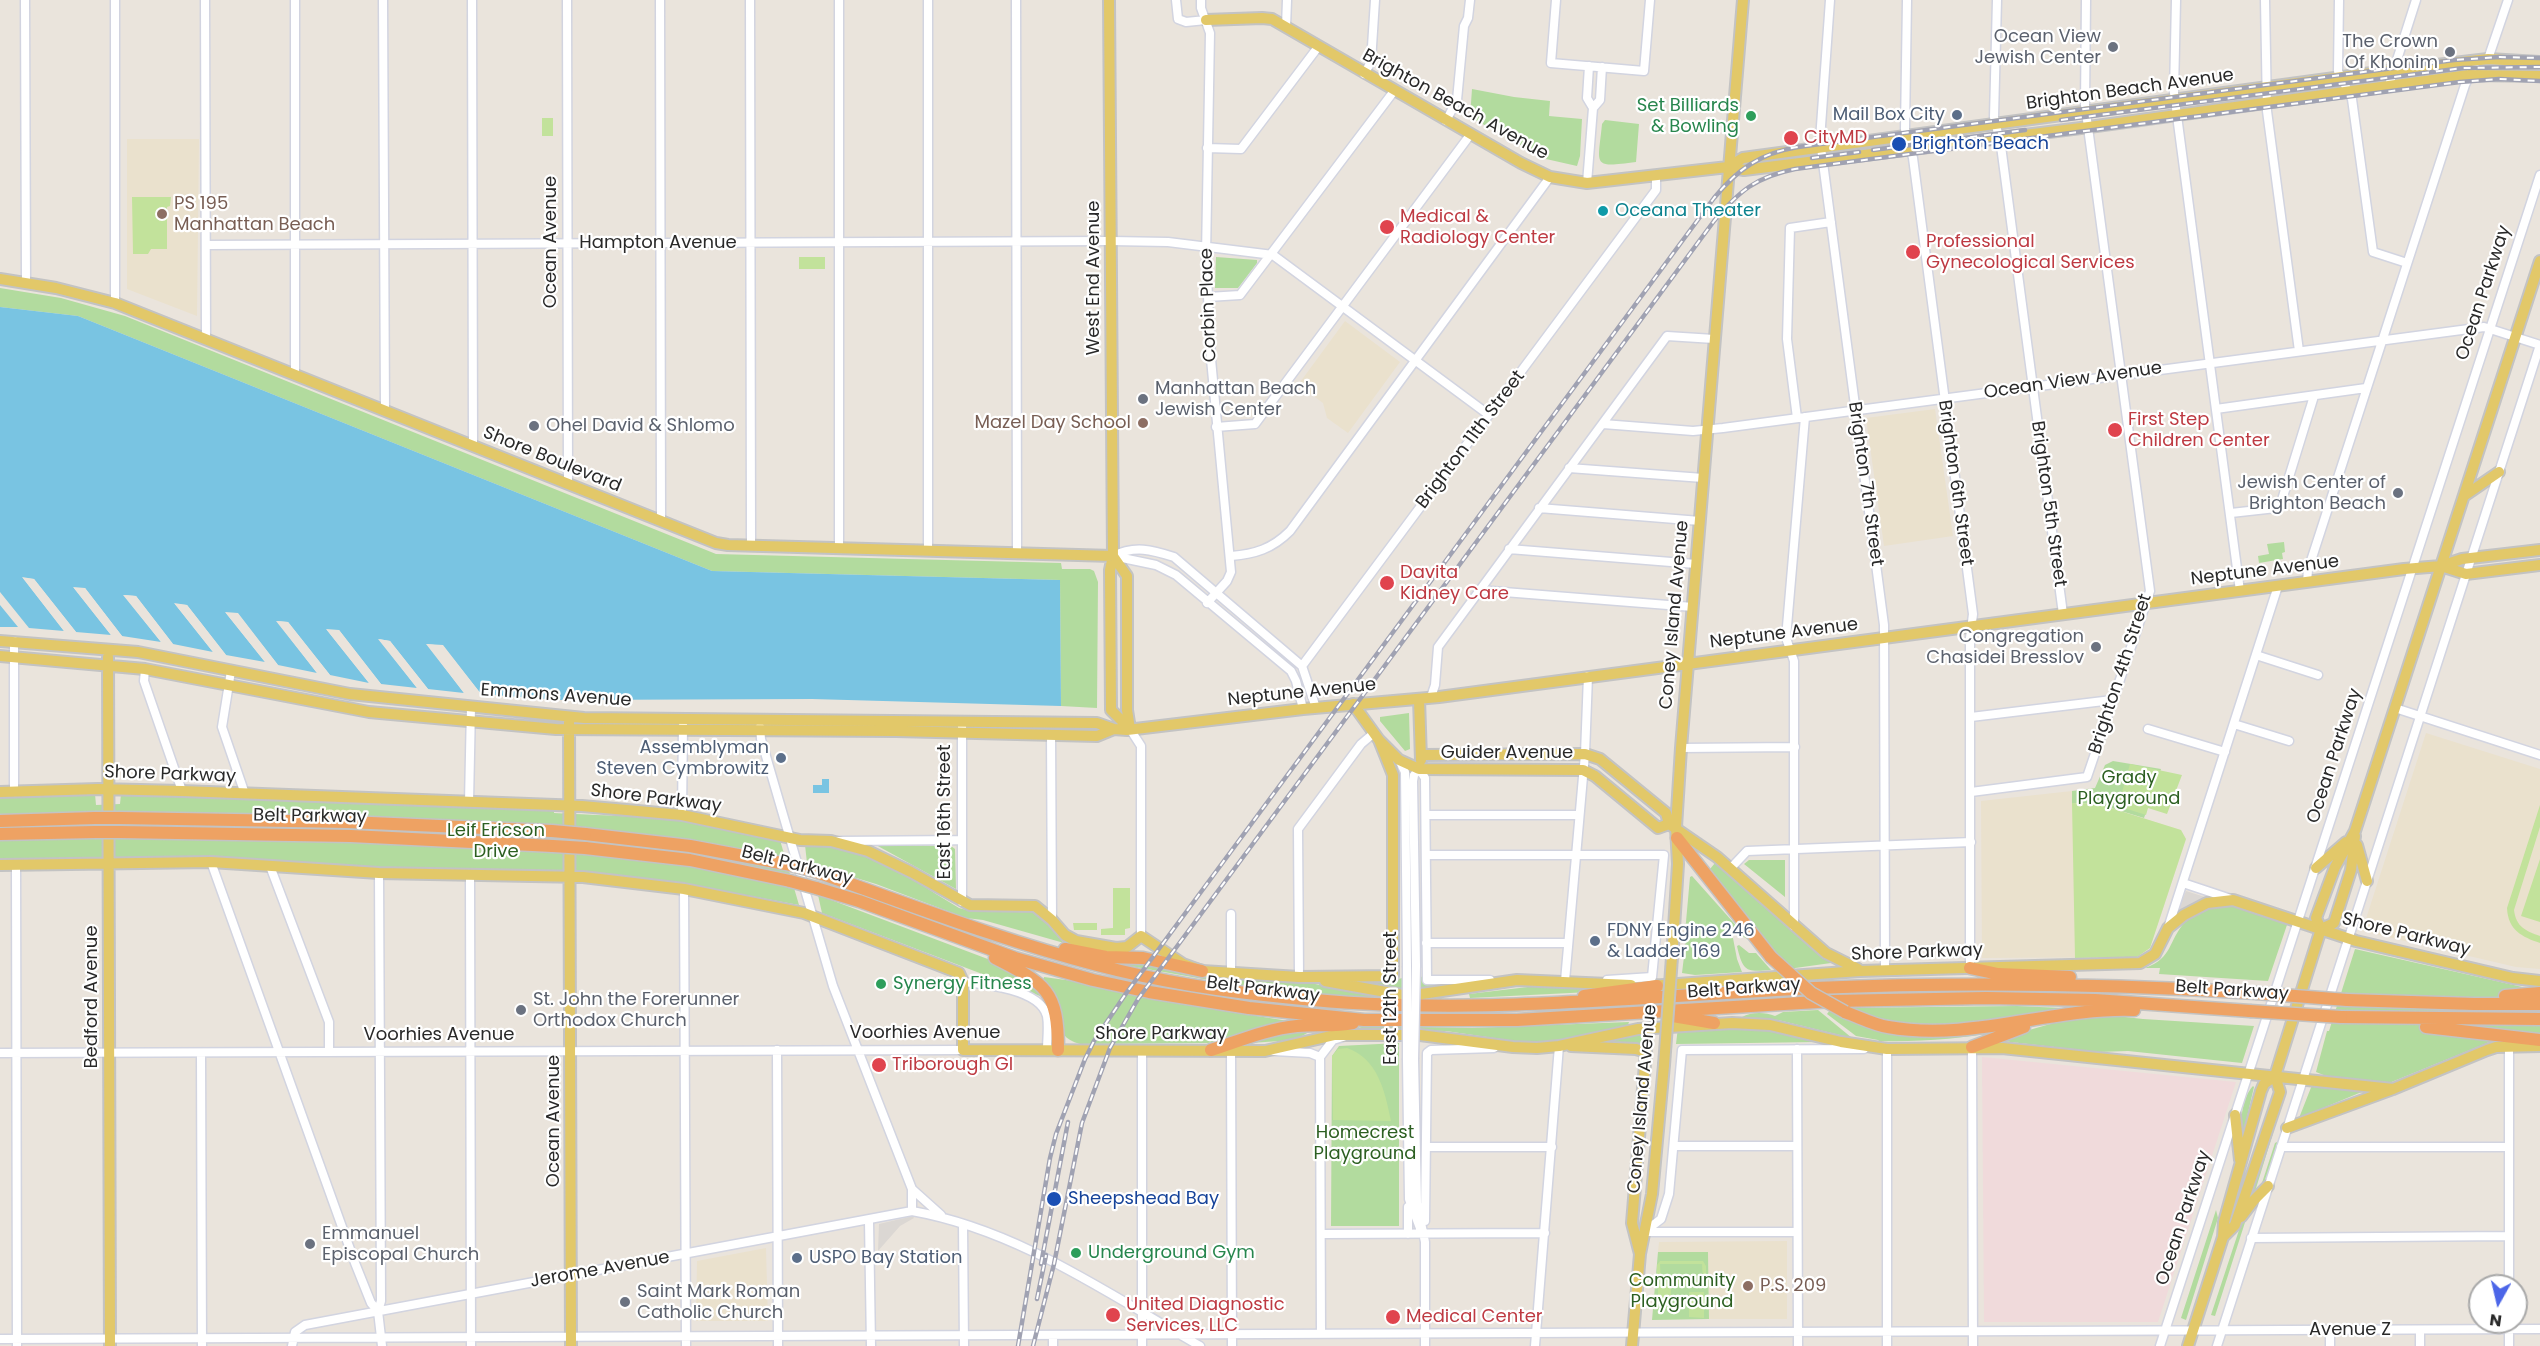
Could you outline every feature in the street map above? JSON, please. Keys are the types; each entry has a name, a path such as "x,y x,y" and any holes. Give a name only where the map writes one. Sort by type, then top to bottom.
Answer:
{"highway":[{"name":"Belt Parkway","path":"0,821 120,818 348,822 552,831 690,846 811,870 1014,940 1131,973 1238,992 1382,1005 1456,1007 1534,1005 1866,986 2140,986 2346,1000 2540,1004"},
{"path":"1674,830 1771,957 1811,993 1845,1012 1887,1027 1922,1030 1978,1029 2088,1012 2119,1010 2178,1012 2206,1008"},
{"name":"Belt Parkway","path":"0,834 120,832 351,836 585,848 690,860 816,888 859,901 960,939 1074,975 1149,992 1249,1008 1364,1020 1462,1022 1660,1013 1834,1001 1986,998 2095,1000 2365,1018 2540,1019"},
{"path":"960,939 1039,982 1050,996 1056,1011 1053,1050"},
{"path":"1014,940 1106,957 1143,958 1202,971"},
{"path":"1106,957 1122,953 1127,947"},
{"path":"1970,968 1998,974 2088,978 2140,986"},
{"path":"1534,1005 1654,981"},
{"path":"2386,1001 2437,997 2518,996 2540,993"},
{"path":"1660,1013 1714,1023"},
{"path":"2365,1018 2404,1026 2452,1029 2540,1040"},
{"path":"1210,1050 1273,1030 1299,1026 1335,1027 1364,1020"},
{"path":"1972,1047 2043,1020"}],"main road":[{"name":"West End Avenue","path":"1109,0 1113,556"},
{"name":"Coney Island Avenue","path":"1632,1346 1640,1254 1652,1194 1664,1065 1678,864 1674,830 1743,0"},
{"name":"Brighton Beach Avenue","path":"1206,20 1262,18 1272,20 1521,163 1550,177 1587,183 1728,166 1743,158 2086,113 2394,69 2488,59 2540,62"},
{"name":"Brighton Beach Avenue","path":"1728,166 1744,170 2089,127 2469,75 2540,76"},
{"name":"Ocean Parkway","path":"2321,929 2334,924 2351,870 2354,836 2540,261"},
{"name":"Shore Boulevard","path":"0,279 26,282 115,303 716,543 752,546 1113,556"},
{"path":"2464,496 2499,472"},
{"name":"Neptune Avenue","path":"1130,729 1302,709 1431,698 2441,566 2472,558 2540,550"},
{"path":"1113,556 1127,576 1127,711 1130,729"},
{"path":"1113,556 1110,570 1111,710 1130,729"},
{"name":"Neptune Avenue","path":"2441,566 2466,574 2540,565"},
{"name":"Emmons Avenue","path":"0,641 108,648 350,694 569,717 760,730 1097,723 1114,729 1130,729"},
{"name":"Bedford Avenue","path":"108,648 110,1342"},
{"name":"Emmons Avenue","path":"0,656 145,669 348,709 469,722 569,729 760,718 1097,736 1114,729"},
{"name":"East 12th Street","path":"1419,699 1421,755 1419,770"},
{"name":"Guider Avenue","path":"1353,704 1398,760 1419,770 1583,770 1595,776 1658,828 1674,830 1730,868 1833,958 1860,970"},
{"name":"Ocean Avenue","path":"569,717 571,1341"},
{"name":"East 12th Street","path":"1377,736 1393,775 1393,976"},
{"name":"Guider Avenue","path":"1421,755 1585,754 1600,759 1611,767 1666,813 1674,830"},
{"name":"Shore Parkway","path":"0,792 108,789 182,791 569,806 682,815 800,840 831,841 868,851 962,902 979,907 1028,905 1042,910 1065,935 1076,941 1116,948 1127,947"},
{"path":"2316,868 2354,836 2367,881"},
{"name":"Ocean Parkway","path":"2223,1237 2235,1225 2280,1092 2275,1076 2321,929 2316,918 2335,867 2354,836"},
{"path":"0,865 211,862 470,877 569,877 684,889 812,916 957,972 962,979 963,1050"},
{"name":"Shore Parkway","path":"1299,977 1408,996 1517,980 1570,981 1599,985 1860,970 2140,963 2155,954 2168,928 2184,915 2207,903 2233,900 2348,939 2513,978 2540,981"},
{"path":"1127,947 1141,936"},
{"name":"Shore Parkway","path":"1141,936 1183,964 1202,971 1299,977 1393,976"},
{"name":"Shore Parkway","path":"1558,1046 1638,1029 1714,1023 1770,1025 1842,1042 1887,1049 1972,1047 2124,1059 2393,1089 2487,1050 2540,1046"},
{"name":"Shore Parkway","path":"1053,1050 1265,1051 1324,1036 1350,1035 1431,1036 1513,1047 1558,1046 1636,1049 1646,1052"},
{"name":"Voorhies Avenue","path":"963,1050 1053,1050"},
{"name":"Coney Island Avenue","path":"1640,1254 1632,1223 1646,1052"},
{"name":"Ocean Parkway","path":"2188,1346 2223,1237 2224,1222 2261,1091 2264,1084 2275,1076"},
{"path":"2287,1128 2393,1089"},
{"path":"2235,1115 2240,1167"},
{"path":"2235,1225 2253,1200 2268,1186"}],"street":[{"path":"25,0 26,282"},
{"path":"115,0 115,303"},
{"path":"206,0 206,338"},
{"path":"295,0 295,375"},
{"path":"383,0 385,411"},
{"path":"472,0 473,446"},
{"name":"Ocean Avenue","path":"567,0 568,484"},
{"path":"660,0 661,521"},
{"path":"750,0 752,546"},
{"path":"839,0 839,548"},
{"path":"927,0 928,550"},
{"path":"1016,0 1017,552"},
{"name":"Brighton Beach Avenue","path":"1176,0 1178,19 1186,22 1206,20"},
{"name":"Corbin Place","path":"1201,0 1210,33 1206,148 1208,297 1216,428 1231,556 1231,572 1227,581 1207,603"},
{"path":"1286,27 1287,0"},
{"path":"1364,74 1371,62 1375,0"},
{"path":"1446,121 1457,100 1464,26 1468,18 1470,0"},
{"path":"1556,0 1551,63 1644,71 1650,0"},
{"name":"Brighton 7th Street","path":"1830,0 1822,160 1884,637 1885,969"},
{"name":"Brighton 6th Street","path":"1907,0 1905,129 1910,149 1973,614 1971,626 1970,968"},
{"name":"Brighton 5th Street","path":"1996,0 1996,124 2063,614"},
{"name":"Brighton 4th Street","path":"1971,792 2087,777 2150,591 2086,113 2086,0"},
{"path":"2176,0 2175,100 2240,591"},
{"path":"2265,0 2267,101 2299,351"},
{"path":"2339,0 2338,71 2352,99 2373,252 2408,262"},
{"path":"2389,85 2416,0"},
{"path":"2488,59 2508,0"},
{"path":"1206,148 1241,149 1318,47"},
{"path":"2307,582 2308,570 2366,388 2469,75 2476,61"},
{"path":"1587,183 1593,108 1587,98 1596,67"},
{"path":"1593,108 1600,100 1596,67"},
{"path":"1208,297 1240,295 1273,255 1394,91"},
{"path":"1216,428 1255,424 1470,135"},
{"name":"Ocean Parkway","path":"2160,1346 2540,175"},
{"name":"Brighton 11th Street","path":"1302,666 1656,190 1656,176"},
{"path":"1231,556 1262,551 1286,535 1550,177"},
{"path":"1794,926 1794,661 1786,638 1801,417 1787,339 1790,228 1831,222"},
{"path":"1111,241 1168,242 1273,255 1489,415"},
{"name":"Hampton Avenue","path":"206,245 1111,241"},
{"name":"Ocean View Avenue","path":"1603,424 1693,431 2484,327 2540,345"},
{"path":"1431,698 1435,685 1438,647 1667,336 1714,339"},
{"path":"2217,1346 2540,345"},
{"path":"2216,409 2366,388"},
{"path":"2230,513 2276,508 2281,503 2314,396"},
{"path":"1569,468 1703,478"},
{"path":"1539,508 1700,521"},
{"path":"1113,556 1127,549 1155,550 1174,557 1302,666 1316,708"},
{"path":"1509,549 1696,564"},
{"path":"1113,556 1167,569 1291,671 1296,681 1302,709"},
{"path":"2168,928 2278,586"},
{"path":"1479,590 1693,607"},
{"path":"14,641 15,791"},
{"path":"2256,655 2318,675"},
{"path":"145,669 144,681 182,791"},
{"path":"231,670 222,726 245,794"},
{"path":"1570,981 1568,943 1585,754 1588,676"},
{"path":"1971,717 2112,699"},
{"path":"469,802 471,707"},
{"path":"2395,708 2540,755"},
{"path":"760,718 760,730 833,986 912,1189 912,1211 944,1217 1021,1245 1058,1263 1200,1346"},
{"path":"682,815 683,724"},
{"path":"2234,724 2289,741"},
{"name":"East 16th Street","path":"962,727 962,902"},
{"path":"1130,729 1141,746 1141,936"},
{"path":"2148,729 2225,752"},
{"path":"1051,734 1052,920"},
{"path":"1299,977 1298,829 1361,744 1377,736"},
{"path":"1681,747 1795,747"},
{"name":"East 12th Street","path":"1398,760 1405,772 1412,966"},
{"name":"East 12th Street","path":"1423,1233 1414,1218 1408,1199 1413,781 1414,775 1419,770 1425,778 1427,980"},
{"path":"1426,815 1579,815"},
{"path":"831,841 962,840"},
{"path":"1730,868 1747,850 1971,842"},
{"path":"1426,855 1664,855 1654,981"},
{"path":"211,862 363,1282 371,1303 378,1311"},
{"path":"15,864 16,1343"},
{"path":"270,866 329,1022 329,1052"},
{"path":"379,873 381,1301 378,1311 382,1342"},
{"path":"470,877 471,1342"},
{"name":"Shore Parkway","path":"2183,883 2233,900"},
{"path":"684,889 686,1341"},
{"path":"1231,914 1231,973"},
{"path":"1426,942 1568,943"},
{"path":"962,979 1000,986 1044,1008 1053,1050"},
{"name":"Shore Parkway","path":"1427,980 1517,980"},
{"path":"1321,1334 1320,1057 1333,1041 1350,1035"},
{"path":"1535,1346 1558,1046"},
{"name":"Shore Parkway","path":"1431,1050 1513,1047"},
{"path":"1972,1047 1972,1346"},
{"path":"2509,1047 2509,1274"},
{"path":"1797,1049 1798,1346"},
{"path":"1887,1049 1887,1346"},
{"name":"Shore Parkway","path":"1682,1050 1887,1049"},
{"path":"777,1050 778,1346"},
{"name":"Voorhies Avenue","path":"0,1053 963,1050"},
{"path":"1231,1050 1232,1346"},
{"name":"East 12th Street","path":"1425,1346 1423,1233 1426,1203 1426,1059 1427,1053 1431,1050"},
{"name":"Coney Island Avenue","path":"1644,1232 1661,1219 1669,1194 1682,1050"},
{"path":"1142,1051 1142,1346"},
{"name":"Shore Parkway","path":"1265,1051 1310,1053 1320,1057"},
{"path":"201,1053 202,1342"},
{"name":"East 12th Street","path":"1411,1060 1417,1203 1423,1233"},
{"path":"1674,1146 1797,1146"},
{"path":"1426,1148 1552,1147"},
{"path":"2281,1148 2508,1147"},
{"path":"912,1189 944,1217"},
{"path":"1408,1199 1408,1234"},
{"name":"Jerome Avenue","path":"292,1342 295,1332 305,1325 870,1221 912,1211"},
{"path":"870,1221 871,1346"},
{"path":"963,1224 964,1346"},
{"path":"1644,1232 1797,1232"},
{"path":"1322,1234 1545,1233"},
{"path":"2252,1238 2509,1236"},
{"name":"Avenue Z","path":"0,1339 16,1343 471,1342 686,1341 778,1336 2222,1331 2468,1328"},
{"path":"2330,1330 2330,1346"},
{"path":"2420,1330 2420,1346"},
{"path":"1053,1335 1053,1346"}],"shaded area":[{"name":"PS 195 Manhattan Beach","path":"127,139 199,139 197,316 127,289"},
{"path":"1345,321 1400,362 1348,433 1327,418 1323,403 1298,385"},
{"path":"1935,409 1953,536 1884,546 1866,418"},
{"path":"2426,733 2540,769 2540,969 2516,967 2362,931"},
{"path":"2072,791 2072,803 2098,804 2181,830 2186,839 2150,948 2137,957 1982,958 1981,801"},
{"path":"2186,891 2205,897 2187,907 2177,917 2175,916"},
{"path":"1982,1057 2236,1082 2158,1322 1984,1322"},
{"path":"913,1216 914,1218 900,1226 878,1251 879,1224"},
{"name":"P.S. 209","path":"1787,1241 1787,1319 1709,1319 1708,1252 1658,1252 1659,1242"},
{"path":"766,1248 768,1321 696,1321 697,1261"}],"green space":[{"path":"1472,89 1550,101 1549,116 1582,119 1580,156 1577,166 1546,159 1470,117"},
{"path":"542,118 553,118 553,136 542,136"},
{"path":"1605,120 1639,124 1636,162 1604,164 1601,161 1599,148 1602,124"},
{"path":"132,197 171,197 170,206 167,207 167,249 151,249 148,254 133,254"},
{"path":"799,257 825,257 825,269 799,269"},
{"path":"1216,257 1257,260 1257,263 1238,288 1215,288"},
{"path":"0,288 61,298 125,316 716,554 1061,563 1062,569 1090,569 1094,571 1098,582 1097,708 1061,706 1060,580 712,571 78,316 0,307"},
{"path":"2284,542 2283,559 2259,563 2258,556 2269,554 2267,544"},
{"path":"1409,713 1410,749 1405,751 1380,721 1380,717"},
{"name":"Grady Playground","path":"2113,761 2161,769 2144,818 2098,804 2072,803 2072,791 2095,788 2105,765"},
{"path":"2130,764 2182,775 2167,814 2148,808 2146,815 2118,806"},
{"name":"Leif Ericson Drive","path":"95,794 96,805 120,804 121,794 248,796 554,809 554,813 668,819 725,826 780,840 799,905 675,882 597,877 286,863 94,858 0,859 0,795"},
{"path":"2072,803 2098,804 2181,830 2186,839 2150,948 2137,957 2075,958"},
{"path":"2540,805 2540,827 2514,910 2519,924 2540,936 2540,943 2527,938 2513,927 2507,908"},
{"path":"805,845 833,847 867,856 899,872 959,908 979,911 1022,911 1039,915 1046,920 1064,943 983,920 966,918 876,884 807,863"},
{"path":"876,845 951,846 955,849 956,889"},
{"path":"2540,859 2540,922 2521,916"},
{"path":"1749,860 1785,860 1785,897 1744,864"},
{"path":"1715,863 1831,963 1788,969 1734,906 1710,869"},
{"path":"1692,876 1749,940 1734,931 1732,933 1742,972 1695,975 1682,973 1686,940 1691,938 1685,933 1690,877"},
{"path":"1113,888 1130,888 1130,928 1125,929 1125,935 1101,935 1101,929 1113,928"},
{"path":"818,895 993,961 1041,990 1040,996 822,913"},
{"path":"2219,905 2235,905 2288,922 2268,981 2159,974 2160,968 2145,968 2161,959 2180,929 2192,916"},
{"path":"1073,923 1097,923 1097,930 1074,930"},
{"path":"1739,945 1749,953 1756,953 1771,970 1756,971 1744,966 1739,955 1737,946"},
{"path":"2355,949 2540,991 2540,1038 2492,1041 2389,1083 2326,1076 2316,1072 2327,1031 2329,1031"},
{"path":"1125,961 1137,961 1193,976 1315,984 1371,994 1445,996 1439,1001 1357,998 1254,988 1130,966 1125,964"},
{"path":"1419,974 1428,984 1452,986 1405,989 1358,983 1390,981"},
{"path":"1044,977 1073,981 1168,1002 1295,1022 1208,1043 1080,1044 1064,1035 1061,1029 1058,1000 1054,992 1043,981"},
{"path":"1536,986 1588,987 1590,992 1470,998 1469,994"},
{"path":"2017,1006 2062,1008 2061,1011 2008,1019 1926,1024 1873,1017 1847,1008"},
{"path":"1818,1010 1852,1038 1778,1020 1742,1017 1754,1013 1775,1016 1783,1012"},
{"path":"1830,1010 1854,1021 2002,1031 1941,1039 1879,1041 1856,1036 1827,1014"},
{"path":"2082,1015 2254,1026 2242,1063 2128,1051 2098,1052 2002,1041 2001,1038"},
{"path":"1629,1022 1628,1025 1555,1041 1528,1043 1446,1031 1350,1029 1368,1026 1472,1028"},
{"path":"1678,1027 1766,1031 1818,1042 1676,1044"},
{"path":"1324,1028 1309,1032 1295,1040 1250,1043 1273,1032"},
{"path":"1654,1028 1653,1044 1594,1042"},
{"name":"Homecrest Playground","path":"1399,1043 1399,1226 1331,1226 1332,1056 1339,1046"},
{"path":"1347,1048 1358,1053 1373,1068 1383,1088 1391,1121 1333,1120 1332,1056 1338,1049"},
{"path":"2312,1085 2364,1091 2299,1118"},
{"path":"2253,1086 2243,1134 2243,1109 2246,1096"},
{"path":"2285,1094 2253,1198 2248,1201"},
{"path":"2279,1141 2266,1181 2260,1189 2275,1143"},
{"path":"2216,1210 2218,1218 2186,1320 2181,1318"},
{"path":"2248,1213 2215,1316 2211,1315 2241,1224"},
{"name":"Community Playground","path":"1658,1252 1708,1252 1709,1319 1652,1320"},
{"path":"1660,1261 1703,1261 1706,1266 1706,1281 1701,1284 1671,1284 1671,1304 1658,1304 1658,1284 1661,1284 1657,1279 1657,1265","holes":["1660,1264 1702,1264 1703,1280 1661,1281"]},
{"path":"1689,1292 1704,1292 1704,1318 1689,1317"}],"water":[{"path":"0,307 78,316 712,571 1060,580 1061,706 812,699 558,700 481,694 443,646 427,644 464,693 428,689 390,641 379,639 417,688 381,684 339,630 327,630 369,683 330,675 288,622 277,621 317,673 278,665 237,613 226,613 265,662 226,655 187,605 175,604 213,652 173,644 136,596 124,595 161,642 122,636 85,588 74,588 111,635 76,632 34,579 23,578 64,631 29,628 0,592"},
{"path":"0,605 18,627 0,627"},
{"path":"822,779 829,779 829,793 813,793 813,785 822,785"}],"pier":[{"path":"22,577 34,579 76,632 72,632 30,582 67,631 64,631"},
{"path":"73,587 85,588 122,636 118,636 80,590 114,635 111,635"},
{"path":"123,595 136,596 173,644 169,643 134,599 130,599 164,642 161,642"},
{"path":"174,603 187,605 226,655 221,654 185,608 181,607 216,653 213,652"},
{"path":"225,612 238,613 278,665 274,664 236,616 232,615 268,663 265,662"},
{"path":"276,621 288,622 330,675 325,674 283,624 320,673 317,673"},
{"path":"326,629 339,630 381,684 376,684 337,633 333,633 372,683 369,683"},
{"path":"378,639 390,641 428,689 424,689 388,643 385,643 420,688 417,688"},
{"path":"426,644 443,645 481,694 477,694 441,648 432,648 467,693 464,693"}],"railway":[{"path":"1018,1346 1050,1158 1056,1134 1094,1041 1127,992 1714,198 1731,179 1761,158 1798,147 2454,60 2500,57 2540,58"},
{"path":"2061,120 2463,68 2540,67"},
{"path":"1033,1346 1054,1264 1082,1123 1110,1048 1138,999 1714,221 1740,193 1769,176 1795,169 2460,82 2499,79 2540,81"},
{"path":"1873,150 2025,130"},
{"path":"1812,158 1859,152"},
{"path":"1041,1264 1068,1122"},
{"path":"1037,1299 1046,1255"}],"place":[{"name":"Ocean View Jewish Center","path":"2113,47"},
{"name":"The Crown Of Khonim","path":"2450,52"},
{"name":"Mail Box City","path":"1957,115"},
{"name":"Set Billiards & Bowling","path":"1751,116"},
{"name":"CityMD","path":"1791,138"},
{"name":"Brighton Beach","path":"1899,144"},
{"name":"Oceana Theater","path":"1603,211"},
{"name":"PS 195 Manhattan Beach","path":"162,214"},
{"name":"Medical & Radiology Center","path":"1387,227"},
{"name":"Professional Gynecological Services","path":"1913,252"},
{"name":"Manhattan Beach Jewish Center","path":"1143,399"},
{"name":"Mazel Day School","path":"1143,423"},
{"name":"Ohel David & Shlomo","path":"534,426"},
{"name":"First Step Children Center","path":"2115,430"},
{"name":"Jewish Center of Brighton Beach","path":"2398,493"},
{"name":"Davita Kidney Care","path":"1387,583"},
{"name":"Congregation Chasidei Bresslov","path":"2096,647"},
{"name":"Assemblyman Steven Cymbrowitz","path":"781,758"},
{"name":"FDNY Engine 246 & Ladder 169","path":"1595,941"},
{"name":"Synergy Fitness","path":"881,984"},
{"name":"St. John the Forerunner Orthodox Church","path":"521,1010"},
{"name":"Triborough GI","path":"879,1065"},
{"name":"Sheepshead Bay","path":"1054,1199"},
{"name":"Emmanuel Episcopal Church","path":"310,1244"},
{"name":"Underground Gym","path":"1076,1253"},
{"name":"USPO Bay Station","path":"797,1258"},
{"name":"P.S. 209","path":"1748,1286"},
{"name":"Saint Mark Roman Catholic Church","path":"625,1302"},
{"name":"United Diagnostic Services, LLC","path":"1113,1315"},
{"name":"Medical Center","path":"1393,1317"}]}
